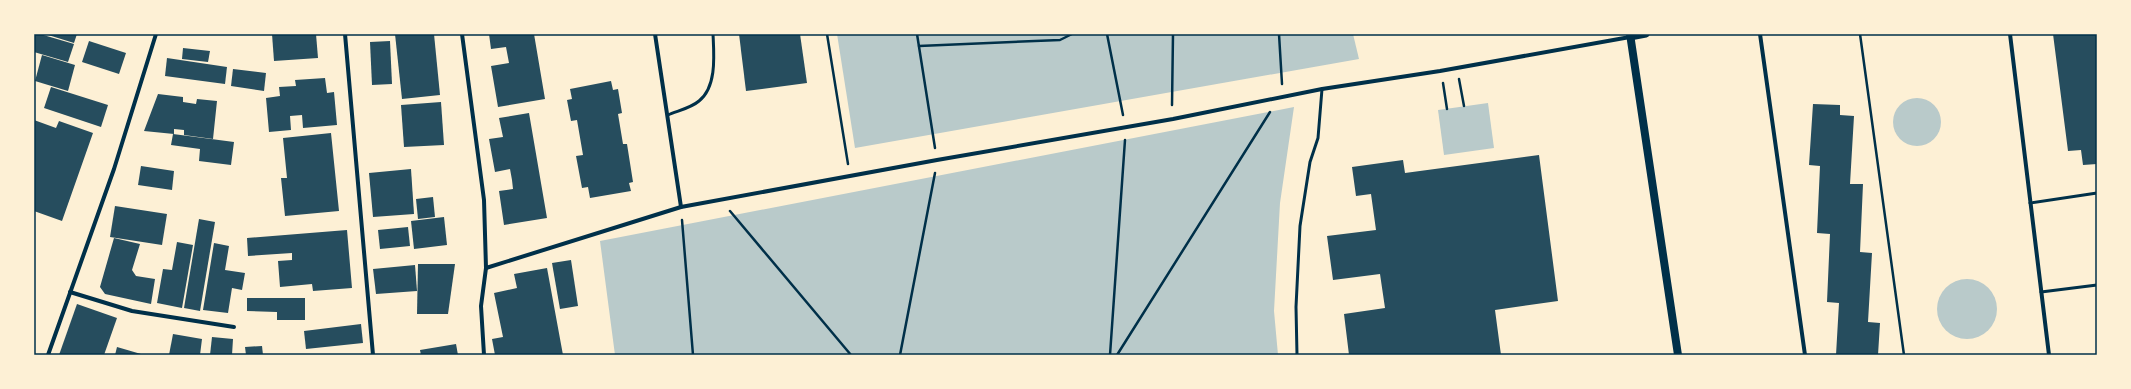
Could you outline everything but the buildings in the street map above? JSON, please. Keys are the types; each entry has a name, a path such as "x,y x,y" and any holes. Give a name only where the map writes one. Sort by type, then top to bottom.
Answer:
{"main road":[{"path":"1630,35 1678,355"}],"street":[{"path":"48,355 114,169 156,34"},
{"path":"345,34 373,355"},
{"path":"462,34 480,158 486,236 486,268 481,306 484,355"},
{"path":"655,34 681,208"},
{"path":"486,268 681,208 937,160 1172,119 1322,89 1440,71 1630,35 1646,34"},
{"path":"1760,34 1805,355"},
{"path":"2010,34 2050,355"},
{"path":"70,292 132,311 234,328"}],"lane":[{"path":"668,115 699,101 709,87 714,63 713,34"},
{"path":"1297,355 1296,307 1300,226 1309,168 1319,132 1322,89"},
{"path":"2030,203 2097,193"},
{"path":"2041,292 2097,285"}],"path":[{"path":"827,34 850,176"},
{"path":"900,355 937,160 917,34"},
{"path":"919,46 1060,40 1072,34"},
{"path":"1107,34 1125,127 1110,355"},
{"path":"1172,119 1173,34"},
{"path":"1117,355 1279,98 1282,82 1279,34"},
{"path":"1860,34 1904,355"},
{"path":"1457,68 1464,106"},
{"path":"1440,71 1447,108"},
{"path":"681,208 694,355"},
{"path":"726,208 851,355"}],"shaded area":[{"path":"837,34 1353,34 1359,59 855,148"},
{"path":"1912,98 1922,98 1934,105 1941,117 1941,127 1934,139 1922,146 1912,146 1904,142 1897,135 1893,127 1893,117 1897,109 1904,102"},
{"path":"1488,103 1494,148 1444,155 1438,110"},
{"path":"1294,107 1280,203 1274,311 1278,355 615,355 600,241"},
{"path":"1967,279 1984,284 1992,292 1997,309 1992,326 1984,334 1967,339 1950,334 1942,326 1937,309 1942,292 1950,284"}]}
